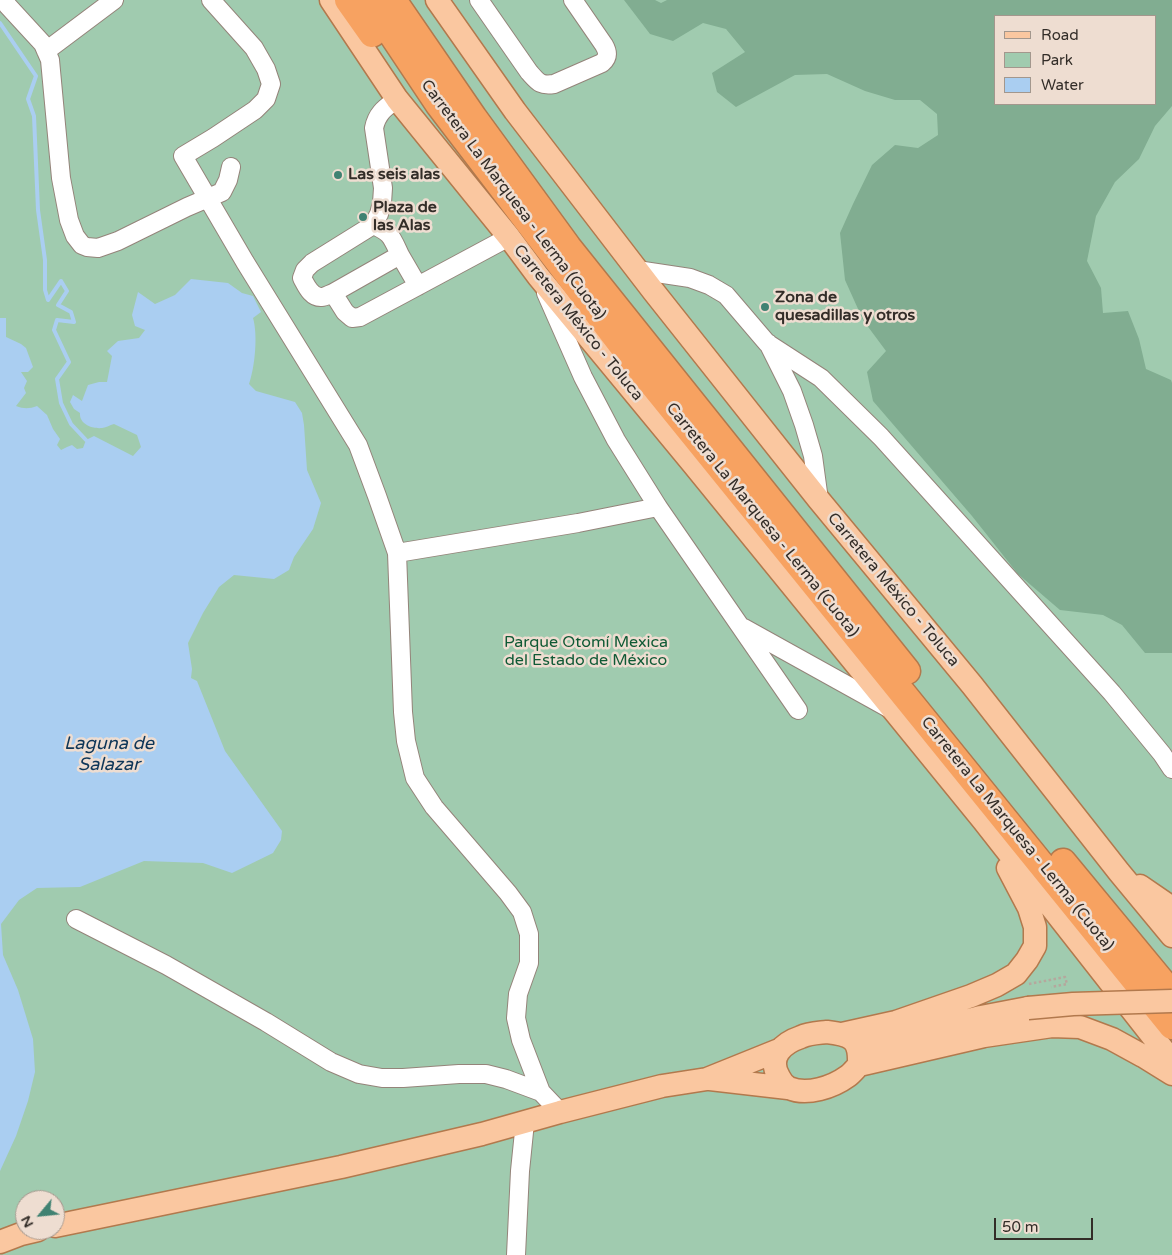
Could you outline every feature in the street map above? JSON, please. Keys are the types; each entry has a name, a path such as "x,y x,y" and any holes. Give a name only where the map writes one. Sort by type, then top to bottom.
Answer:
{"highway":[{"path":"348,0 414,94 577,305 633,360"},
{"name":"Carretera La Marquesa - Lerma (Cuota)","path":"369,0 439,104 633,360 1172,1026"},
{"name":"Carretera La Marquesa - Lerma (Cuota)","path":"393,0 474,118 568,246 992,777 1172,994"}],"main road":[{"name":"Carretera México - Toluca","path":"331,0 397,99 509,236 538,276 983,820 1172,1060"},
{"name":"Carretera México - Toluca","path":"437,0 515,111 637,270 819,500 972,685 1119,872 1172,936"},
{"path":"842,1034 896,1022 971,996 997,985 1016,974 1027,960 1035,946 1034,927 1028,908 983,820"},
{"path":"1119,872 1172,908"},
{"path":"707,1079 802,1091 818,1090 832,1085 847,1076 859,1057 981,1017 1028,1008 1073,1004 1172,1001"},
{"path":"859,1057 1052,1026 1080,1027 1112,1039 1172,1074"},
{"path":"65,1224 341,1167 482,1134 662,1086 707,1079 779,1050 803,1036 828,1032 842,1034 853,1040 859,1057"},
{"path":"779,1050 775,1062 776,1072 780,1080 788,1088"},
{"path":"0,1242 15,1237"}],"street":[{"path":"4,0 43,44 50,60 63,186 69,220 75,236 82,245 98,248 118,242 187,207 222,192 228,180 231,167"},
{"path":"46,51 114,0"},
{"path":"211,0 254,48 266,69 271,84 266,99 255,110 183,156 358,444 397,553 403,712 406,741 415,778 434,807 522,912 529,934 528,962 518,994 516,1018 521,1040 541,1092 560,1112"},
{"path":"479,0 529,72 538,82 546,85 554,84 602,63 608,56 604,44 572,0"},
{"path":"397,99 380,112 375,122 374,128 383,188 382,203 373,226 312,263 305,270 302,278 310,292 322,298 400,255"},
{"path":"373,226 387,232 391,237 418,286"},
{"path":"333,292 345,312 352,318 360,316 509,236"},
{"path":"637,270 690,278 709,285 726,295 767,343 792,391 801,416 813,456 819,500"},
{"path":"538,276 583,377 616,440 658,507 798,710"},
{"path":"767,343 821,378 881,437 1112,694 1162,754 1172,769"},
{"path":"397,553 578,523 658,507"},
{"path":"740,626 896,713"},
{"path":"76,919 166,965 266,1022 331,1062 358,1074 382,1078 403,1078 486,1074 541,1092"},
{"path":"516,1255 520,1171 525,1122"}],"path":[{"path":"1025,985 1066,977 1067,984 1051,987"}],"green space":[{"name":"Parque Otomí Mexica del Estado de México","path":"0,0 1172,0 1172,1255 0,1255"},
{"path":"624,0 655,0 661,3 667,0 1172,0 1172,106 1155,126 1139,159 1115,182 1096,216 1087,261 1101,288 1103,313 1128,311 1139,339 1146,369 1171,380 1172,383 1172,653 1145,653 1122,625 1103,615 1060,610 1018,574 972,516 873,401 867,372 886,351 863,320 845,280 840,233 872,165 895,145 918,148 938,135 937,114 920,100 895,100 865,91 827,74 795,75 736,107 717,92 712,73 745,52 726,29 703,23 673,41 650,34"}],"water":[{"name":"Laguna de Salazar","path":"191,279 228,283 242,293 253,296 261,312 253,318 255,325 255,351 249,384 256,391 295,402 302,413 307,470 321,503 313,529 294,557 289,570 274,579 234,575 219,587 188,643 192,669 191,678 197,681 225,751 282,831 281,840 273,853 232,873 203,863 144,861 80,887 37,888 19,900 1,924 3,955 18,990 33,1039 35,1072 28,1101 16,1136 0,1171 0,318 6,318 6,337 26,348 33,367 28,372 21,372 27,381 24,388 26,393 16,406 31,408 37,406 47,415 60,439 57,445 61,450 72,445 77,449 83,448 86,440 94,436 133,456 141,447 137,435 114,424 102,428 94,428 87,425 80,417 80,413 74,409 70,402 73,395 82,401 88,385 107,382 112,356 107,351 118,341 139,338 145,330 135,326 132,315 138,292 155,304 175,295"}],"waterway":[{"path":"0,23 36,76 28,99 34,116 38,210 45,260 45,290 48,300 61,281 67,291 58,305 71,312 74,322 57,320 54,330 69,362 57,379 61,403 71,424 86,440"}],"place":[{"name":"Las seis alas","path":"338,175"},
{"name":"Plaza de las Alas","path":"363,217"},
{"name":"Zona de quesadillas y otros","path":"765,307"}]}
